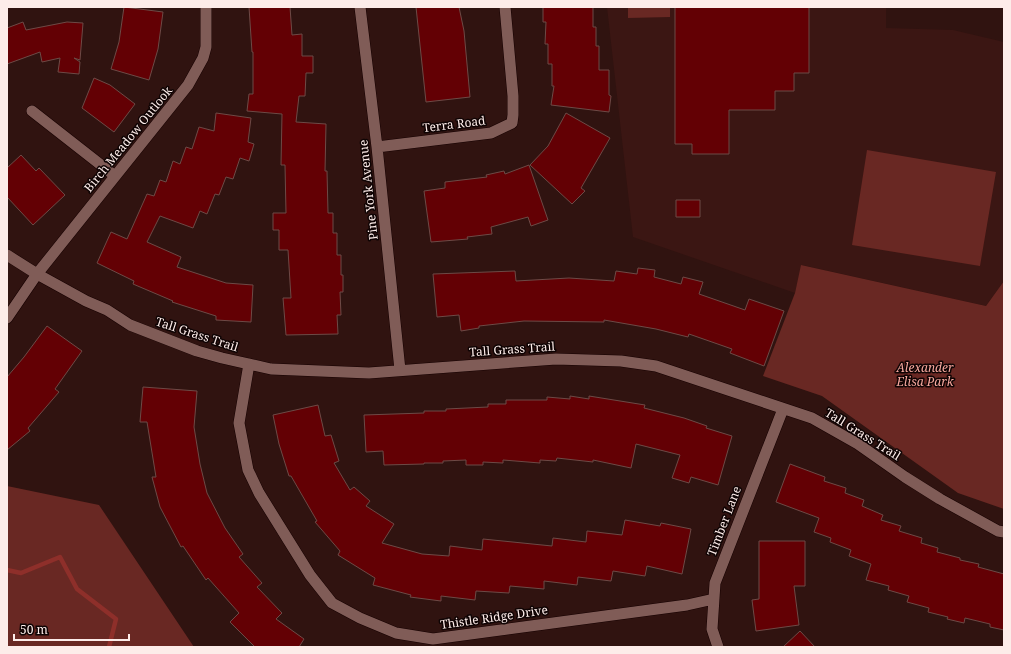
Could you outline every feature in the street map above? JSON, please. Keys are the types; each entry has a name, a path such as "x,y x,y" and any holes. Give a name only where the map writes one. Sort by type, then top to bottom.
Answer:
{"street":[{"name":"Birch Meadow Outlook","path":"7,318 37,274 188,85 203,58 206,47 206,7"},
{"name":"Pine York Avenue","path":"360,7 377,147 400,370"},
{"name":"Terra Road","path":"377,147 491,133 512,123 513,100 505,7"},
{"path":"32,111 114,176"},
{"name":"Tall Grass Trail","path":"7,255 37,274 86,301 107,310 130,325 197,351 249,364 290,370 369,373 556,359 621,361 656,366 812,418 835,430 940,499 978,521 1004,532"},
{"name":"Thistle Ridge Drive","path":"249,364 239,423 248,470 259,493 310,575 332,603 360,618 396,633 433,639 687,605 714,599"},
{"name":"Timber Lane","path":"718,647 712,630 715,583 783,409"}],"shaded area":[{"path":"607,7 886,7 886,28 953,30 1004,42 1004,281 986,306 802,265 795,293 633,237"}],"green space":[{"path":"628,7 670,7 670,17 628,18"},
{"path":"867,150 996,172 980,266 852,245"},
{"name":"Alexander Elisa Park","path":"801,265 986,306 1004,281 1004,509 958,493 822,396 763,376 795,293"},
{"path":"7,486 99,505 194,647 7,647"}],"building":[{"path":"124,7 163,12 158,49 149,80 111,69 119,42"},
{"path":"249,7 290,7 292,35 302,34 302,56 313,56 313,73 306,73 305,96 299,96 296,122 326,124 325,171 327,171 328,213 333,213 333,233 337,233 337,255 341,255 341,275 343,275 343,292 340,292 341,315 337,315 338,334 286,335 283,298 291,298 288,250 279,250 279,230 273,230 273,213 286,213 285,165 281,165 282,114 247,111 249,94 253,94 253,52"},
{"path":"416,7 459,7 464,31 470,97 426,102"},
{"path":"543,7 593,7 593,27 596,27 596,46 599,46 599,70 609,70 609,95 611,96 609,112 551,105 554,86 552,86 552,64 548,64 548,44 545,44 546,22 543,22"},
{"path":"675,7 809,7 809,73 794,73 794,91 775,91 775,110 729,110 729,154 692,154 692,144 675,144"},
{"path":"23,22 26,30 67,22 83,23 80,60 74,58 80,62 79,74 58,72 60,58 42,62 40,52 7,64 7,28"},
{"path":"94,78 110,85 135,104 114,132 82,108"},
{"path":"216,113 251,118 248,142 254,144 249,161 240,158 233,179 226,177 219,195 215,194 207,214 200,211 193,228 160,216 147,242 181,257 177,267 226,283 253,285 251,322 216,320 216,316 172,302 173,301 133,284 134,281 97,263 111,232 127,239 147,194 154,196 160,180 166,182 173,161 180,164 186,147 192,149 199,127 214,131"},
{"path":"566,113 610,138 581,188 585,191 572,204 530,165 548,146"},
{"path":"21,155 36,171 39,168 65,195 33,225 7,197 7,168"},
{"path":"529,165 548,220 531,226 528,217 491,227 492,234 467,237 468,239 431,242 424,191 445,188 445,182 487,177 486,175 504,171 505,174"},
{"path":"676,200 700,200 700,217 676,217"},
{"path":"638,268 655,270 654,277 681,284 683,277 703,282 699,294 745,310 749,299 784,311 764,366 730,353 732,349 689,334 688,337 656,329 604,320 604,322 524,321 479,326 479,328 461,331 459,315 437,317 433,274 515,271 516,281 569,278 614,281 616,271 637,274"},
{"path":"47,326 82,351 55,389 59,392 28,428 30,431 7,450 7,377"},
{"path":"143,387 197,391 194,427 200,464 207,493 225,528 243,554 239,557 262,583 257,587 282,613 276,619 304,639 299,647 255,647 230,622 239,613 208,578 206,580 183,546 181,547 160,507 152,477 156,477 147,422 140,422"},
{"path":"570,396 589,399 589,396 645,405 644,408 684,418 707,426 706,428 732,436 718,485 691,477 689,483 672,478 680,455 636,444 631,468 593,460 593,462 557,458 556,461 540,460 540,463 503,460 503,463 483,462 483,465 466,465 466,460 443,461 443,463 384,465 383,451 366,452 364,415 446,411 446,409 488,407 488,404 506,404 506,400 547,400 547,397 570,399"},
{"path":"318,405 325,436 331,435 339,461 334,463 350,490 354,487 370,501 366,506 394,524 382,543 422,554 449,556 450,546 482,550 483,539 552,546 553,538 586,542 587,531 622,535 625,520 660,526 661,523 691,529 682,574 647,566 645,576 613,571 611,581 578,577 577,585 544,581 544,589 510,586 509,593 476,591 475,600 441,596 441,601 410,597 411,595 373,585 375,578 338,555 340,551 315,522 317,521 291,476 289,476 279,444 273,415"},
{"path":"790,464 825,477 824,481 846,488 845,493 864,500 862,506 883,515 881,520 901,526 899,531 922,538 921,543 938,548 937,552 960,558 960,560 979,564 978,567 1004,574 1004,630 990,627 990,624 965,618 964,623 947,619 948,617 928,612 929,608 907,602 909,596 888,590 889,586 866,580 871,564 849,556 851,550 830,542 831,538 814,532 819,518 776,502"},
{"path":"759,541 805,541 805,586 794,586 799,625 756,631 752,600 759,599"},
{"path":"800,631 815,647 783,647"}],"waterway":[{"path":"7,570 21,573 60,557 77,589 116,619 109,647"}]}
